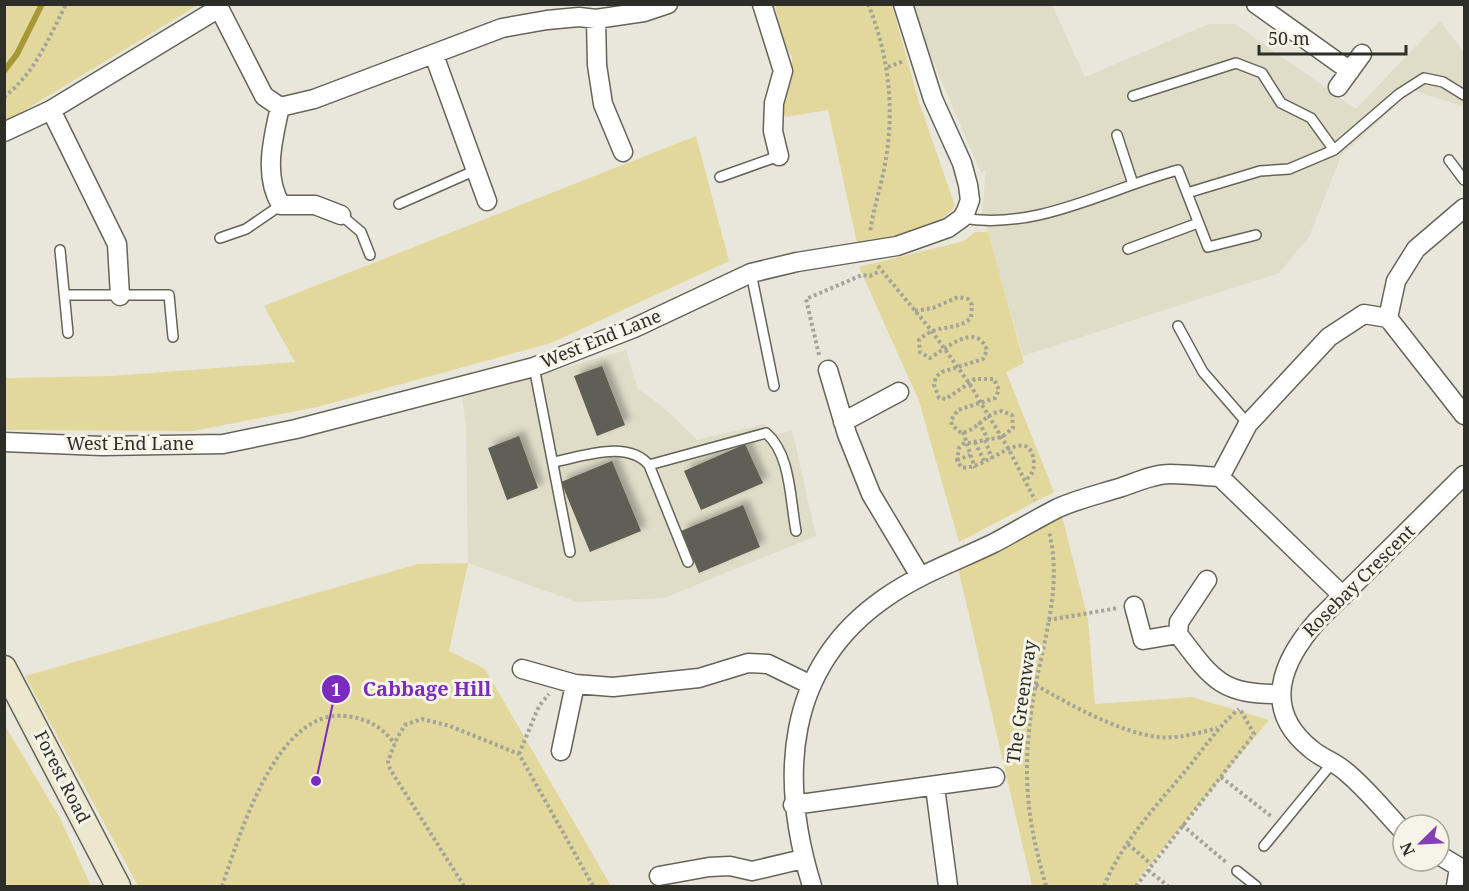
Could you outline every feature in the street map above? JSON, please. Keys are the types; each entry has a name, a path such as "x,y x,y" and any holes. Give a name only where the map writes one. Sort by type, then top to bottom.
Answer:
{"main road":[{"name":"Forest Road","path":"4,668 118,886"}],"street":[{"path":"4,132 51,110 218,6 264,96 280,107 314,99 502,28 547,20 579,17 596,19 644,12 668,4"},
{"path":"762,4 783,70 774,103 773,131 779,156"},
{"path":"903,4 933,99 962,163 970,200 962,218"},
{"path":"1256,4 1350,71"},
{"path":"596,19 597,65 603,104 623,152"},
{"path":"1338,87 1362,54"},
{"path":"434,55 488,201"},
{"path":"280,107 273,137 270,172 274,194 281,205 315,205 342,215"},
{"path":"51,110 117,244 120,296"},
{"path":"1388,318 1396,281 1416,249 1464,208"},
{"name":"West End Lane","path":"4,442 102,446 223,444 296,429 534,367 634,328 751,273 797,262 897,246 948,228 962,218"},
{"path":"1220,477 1248,424 1329,337 1364,314 1388,318 1464,415"},
{"path":"828,370 843,422 871,494 920,576"},
{"path":"843,422 899,392"},
{"path":"812,886 803,859 793,805 794,762 799,720 811,685 824,659 855,622 884,598 920,576 1058,508 1142,480 1168,474 1220,477 1343,596"},
{"name":"Rosebay Crescent","path":"1391,818 1359,783 1333,762 1312,750 1294,733 1286,718 1281,694 1283,675 1297,644 1464,475"},
{"path":"1207,580 1179,622 1178,634 1221,684 1243,700 1254,694 1281,694"},
{"path":"1134,606 1143,640 1178,634"},
{"path":"522,669 568,682 614,687 699,678 748,663 768,664 811,685"},
{"path":"561,751 568,682"},
{"path":"793,805 995,777"},
{"path":"935,787 948,886"},
{"path":"659,876 709,867 730,866 752,871 803,859"},
{"path":"1456,886 1462,869"}],"lane":[{"path":"1133,96 1236,63 1262,73 1281,103 1311,118 1334,150"},
{"path":"1187,193 1260,171 1289,169 1334,150 1399,94 1424,78 1443,82 1464,95"},
{"path":"1117,135 1133,184"},
{"path":"720,177 779,156"},
{"path":"1449,160 1464,180"},
{"path":"399,204 476,170"},
{"path":"962,218 984,222 1056,212 1178,170 1208,248 1256,235"},
{"path":"220,238 246,229 281,205"},
{"path":"342,215 361,232 370,255"},
{"path":"1128,249 1198,223"},
{"path":"60,250 68,333"},
{"path":"751,273 774,386"},
{"path":"65,295 169,295 173,337"},
{"path":"1178,326 1203,372 1248,424"},
{"path":"534,367 570,552"},
{"path":"649,465 766,433 777,442 784,463 796,531"},
{"path":"553,462 627,451 641,456 649,465 688,562"},
{"path":"1264,846 1333,762"},
{"path":"1237,871 1256,886"}],"path":[{"path":"4,97 20,85 36,64 66,4"},
{"path":"868,4 888,67 889,103 885,163 872,213 872,243"},
{"path":"875,259 880,271 931,330 969,384 1008,447 1038,508"},
{"path":"828,370 826,363 821,365 806,299 862,275 870,276 880,271"},
{"path":"915,310 933,308 958,297 968,299 972,311 966,322 931,330 919,340 920,352 930,358 966,337 977,336 983,341 987,350 983,358 936,377 934,385 939,398 952,397 975,379 989,377 998,384 995,398 954,414 952,425 954,430 963,432 973,428 989,415 1002,411 1012,415 1013,428 1002,437 966,443 958,448 957,460 961,467 975,468 1008,447 1022,445 1029,449 1033,457 1034,468 1026,480"},
{"path":"979,422 992,459"},
{"path":"973,428 985,463"},
{"path":"963,432 975,468"},
{"path":"957,460 971,455"},
{"name":"The Greenway","path":"1045,522 1055,556 1054,589 1036,685 1025,764 1025,791 1046,886"},
{"path":"1048,620 1134,606"},
{"path":"519,754 539,706 568,682"},
{"path":"1036,685 1070,704 1118,725 1158,737 1195,735 1218,728"},
{"path":"1104,886 1128,844 1218,728 1243,700"},
{"path":"1136,886 1254,734 1243,700"},
{"path":"222,886 270,768 301,730 329,714 356,717 382,728 395,744"},
{"path":"464,886 390,769 388,761 405,724 432,719 519,754 593,886"},
{"path":"1221,777 1282,825"},
{"path":"1182,825 1237,871"},
{"path":"1128,844 1151,864"},
{"path":"1148,870 1168,886"}],"shaded area":[{"path":"5,4 198,5 5,122"},
{"path":"775,5 892,5 919,102 955,206 935,224 911,235 858,247 828,110 785,117 780,105 792,79 792,57 784,44"},
{"path":"909,5 1052,5 1085,77 1209,24 1235,24 1356,109 1440,21 1464,52 1464,107 1413,90 1341,156 1309,237 1279,273 1023,356 982,213 986,170 981,173"},
{"path":"696,136 729,261 551,343 317,407 193,431 5,430 5,378 112,376 295,362 264,306"},
{"path":"975,232 988,232 1024,363 1006,372 1054,492 959,542 919,401 859,267 964,241"},
{"path":"626,350 638,389 662,406 697,440 764,424 778,434 792,430 816,536 664,598 577,602 468,563 466,425 462,397"},
{"path":"1062,516 1088,619 1095,704 1192,697 1269,720 1146,869 1135,886 1032,886 958,568"},
{"path":"468,563 449,651 485,669 611,886 138,886 25,676 418,564"},
{"path":"4,724 60,818 91,886 5,886"}],"building":[{"path":"602,366 625,425 597,436 574,376"},
{"path":"519,436 538,488 507,500 488,448"},
{"path":"745,444 763,483 701,510 684,471"},
{"path":"612,461 641,531 590,552 561,482"},
{"path":"743,505 760,547 699,573 681,531"}],"waterway":[{"path":"4,71 17,54 42,4"}],"place":[{"name":"Cabbage Hill","path":"316,781"}]}
